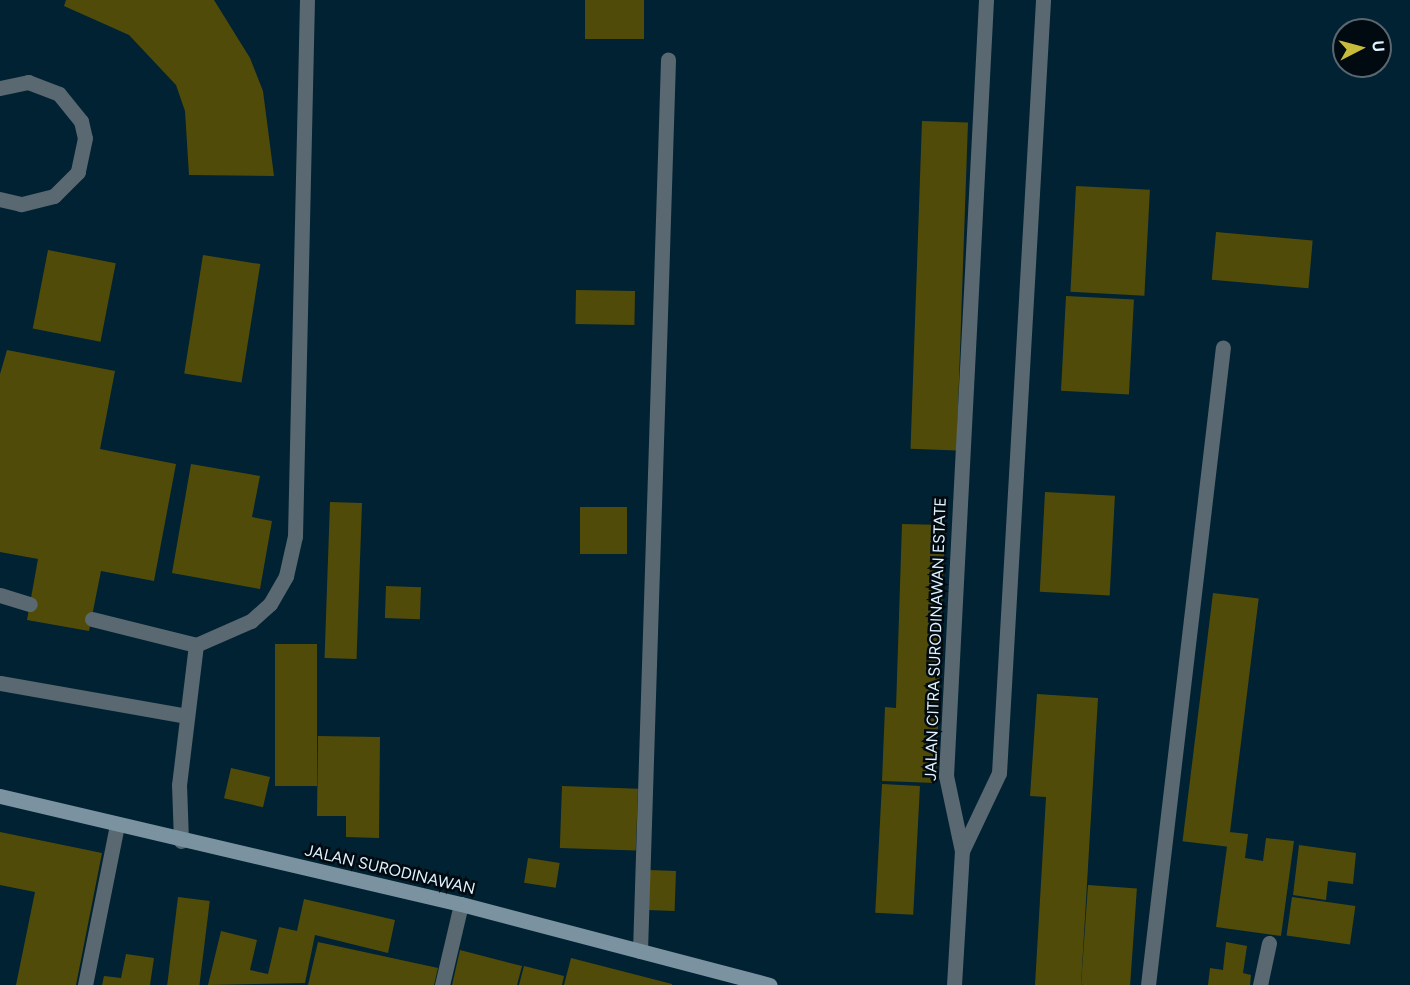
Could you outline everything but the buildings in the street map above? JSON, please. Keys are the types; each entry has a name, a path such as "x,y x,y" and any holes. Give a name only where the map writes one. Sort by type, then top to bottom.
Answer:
{"main road":[{"name":"JALAN SURODINAWAN","path":"0,796 181,841 461,904 770,985"}],"street":[{"path":"92,619 196,645 250,621 270,603 286,576 295,536 307,0"},
{"name":"JALAN CITRA SURODINAWAN ESTATE","path":"962,851 946,776 986,0"},
{"path":"954,985 962,851 999,773 1043,0"},
{"path":"640,951 668,59"},
{"path":"0,88 28,82 59,94 81,121 85,138 78,172 54,196 21,204 0,199"},
{"path":"1148,985 1223,347"},
{"path":"0,595 30,604"},
{"path":"181,841 179,785 196,645"},
{"path":"0,683 187,716"},
{"path":"85,985 117,825"},
{"path":"442,985 461,904"},
{"path":"1260,985 1269,943"}]}
